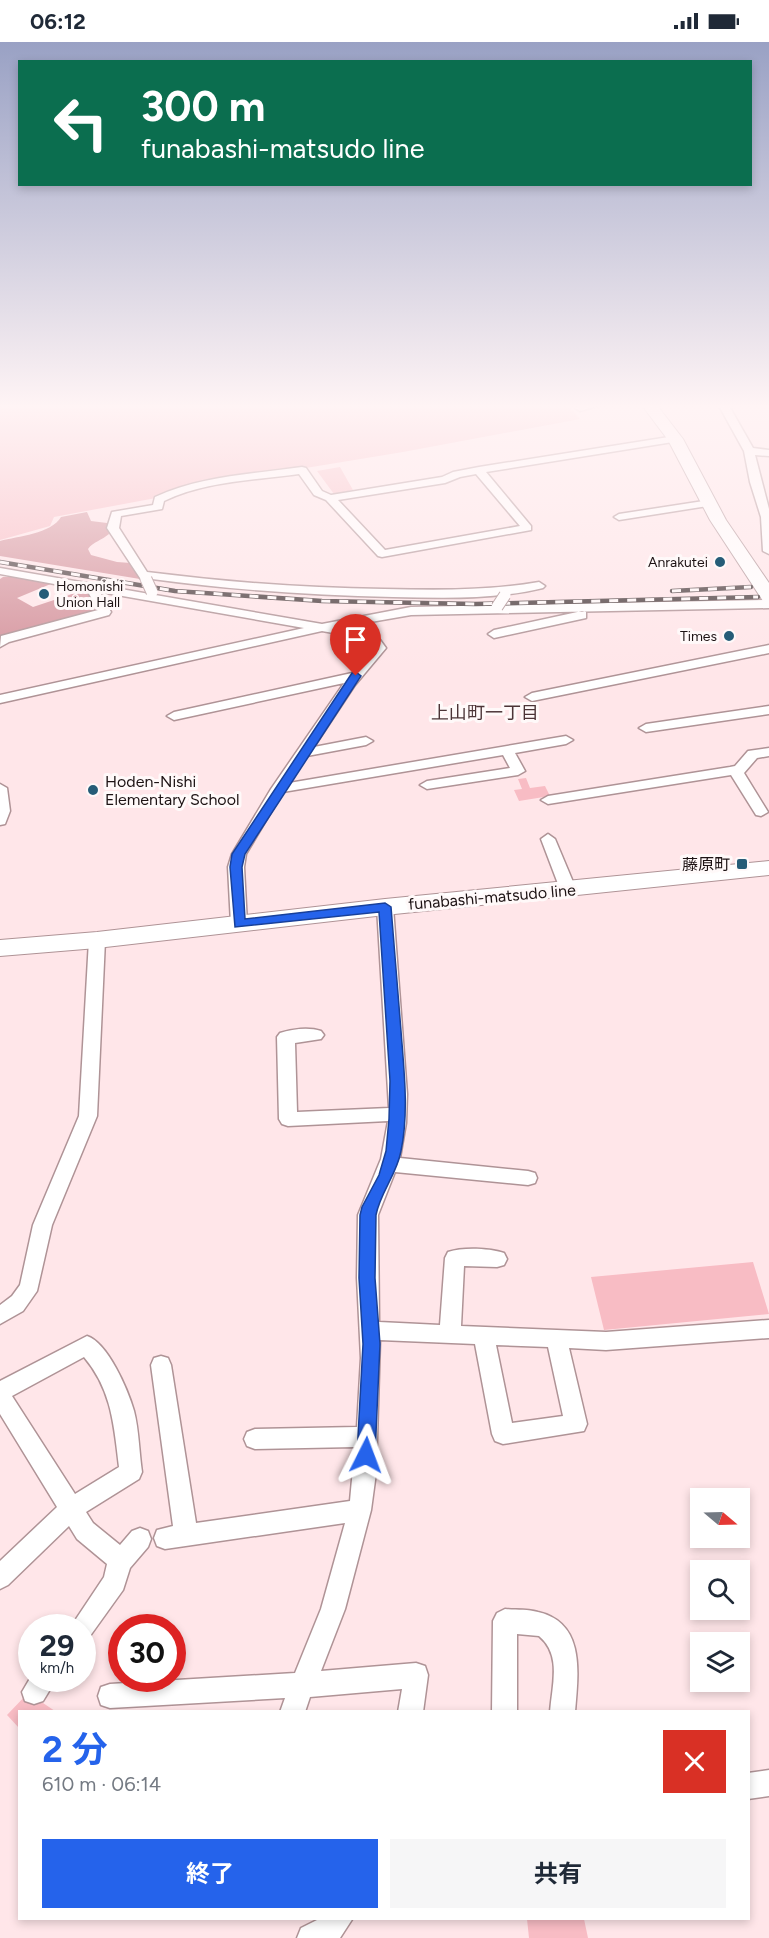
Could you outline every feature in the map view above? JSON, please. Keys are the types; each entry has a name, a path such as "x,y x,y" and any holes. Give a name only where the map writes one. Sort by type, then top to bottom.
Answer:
{"main road":[{"path":"704,492 736,549 769,597"},
{"name":"funabashi-matsudo line","path":"0,948 97,940 385,907 769,868"}],"street":[{"path":"153,594 146,577 113,528 116,514 158,507 159,499 174,492"},
{"path":"318,492 330,498 382,554 527,528 498,492"},
{"path":"330,498 365,492"},
{"path":"761,492 768,518 769,551"},
{"path":"619,517 710,504"},
{"path":"0,571 153,594 371,636 380,648 356,676 302,753 239,854 236,867 239,924"},
{"path":"146,577 280,591 505,594 539,586"},
{"path":"0,643 105,612 91,586"},
{"path":"496,609 505,594"},
{"path":"0,699 324,627 411,611 769,603"},
{"path":"494,634 624,607"},
{"path":"532,697 769,649"},
{"path":"174,716 356,676"},
{"path":"646,728 769,710"},
{"path":"278,789 566,740"},
{"path":"302,753 366,741"},
{"path":"428,785 518,771 507,750"},
{"path":"548,800 739,770 753,754 769,752"},
{"path":"735,770 762,812"},
{"path":"0,788 3,811 0,820"},
{"path":"548,839 568,889"},
{"path":"293,1710 333,1609 360,1510 367,1437 371,1331 367,1278 368,1215 387,1175 394,1151 397,1114 398,1081 385,907"},
{"path":"0,1315 13,1307 27,1291 35,1267 38,1241 59,1185 82,1138 88,1116 97,940"},
{"path":"315,1035 286,1037 288,1119 397,1114"},
{"path":"389,1164 528,1178"},
{"path":"450,1333 455,1258 497,1259"},
{"path":"371,1331 617,1340 769,1329"},
{"path":"484,1335 503,1434 576,1424 556,1339"},
{"path":"0,1577 71,1509 131,1472 123,1410 103,1364 87,1345 0,1394 71,1509 85,1531 115,1555 119,1563"},
{"path":"160,1365 175,1537 360,1510"},
{"path":"255,1439 367,1437"},
{"path":"92,1614 115,1582 119,1563 140,1539"},
{"path":"504,1710 505,1621 546,1626 561,1639 566,1659 562,1710"},
{"path":"110,1696 304,1685 416,1675 411,1710"},
{"path":"750,1786 769,1783"},
{"path":"311,1938 328,1931 337,1920"}],"shaded area":[{"path":"0,492 169,492 156,498 54,517 50,526 0,540"},
{"path":"87,512 91,521 107,523 109,534 88,549 91,555 131,563 140,579 0,556 0,541 42,531 56,523 61,517"},
{"path":"3,577 53,583 17,598 33,607 87,589 99,608 94,613 0,640 0,579"},
{"path":"526,778 530,788 545,786 550,796 519,801 514,790 522,789 518,779"},
{"path":"753,1262 769,1314 604,1330 591,1277"},
{"path":"28,1693 54,1710 18,1710 18,1727 7,1715"},
{"path":"527,1920 584,1920 588,1938 529,1938"}],"railway":[{"path":"0,562 175,591 322,601 475,604 758,597"},
{"path":"672,591 751,587"}],"place":[{"name":"Anrakutei","path":"720,562"},
{"name":"Homonishi Union Hall","path":"44,594"},
{"name":"Times","path":"729,636"},
{"name":"Hoden-Nishi Elementary School","path":"93,790"},
{"name":"藤原町","path":"742,864"}],"district":[{"name":"上山町一丁目","path":"485,713"}],"route":[{"path":"356,676 302,753 246,840 236,867 239,924 385,907 398,1081 397,1119 394,1151 387,1175 368,1215 367,1278 371,1358 366,1455"}]}
